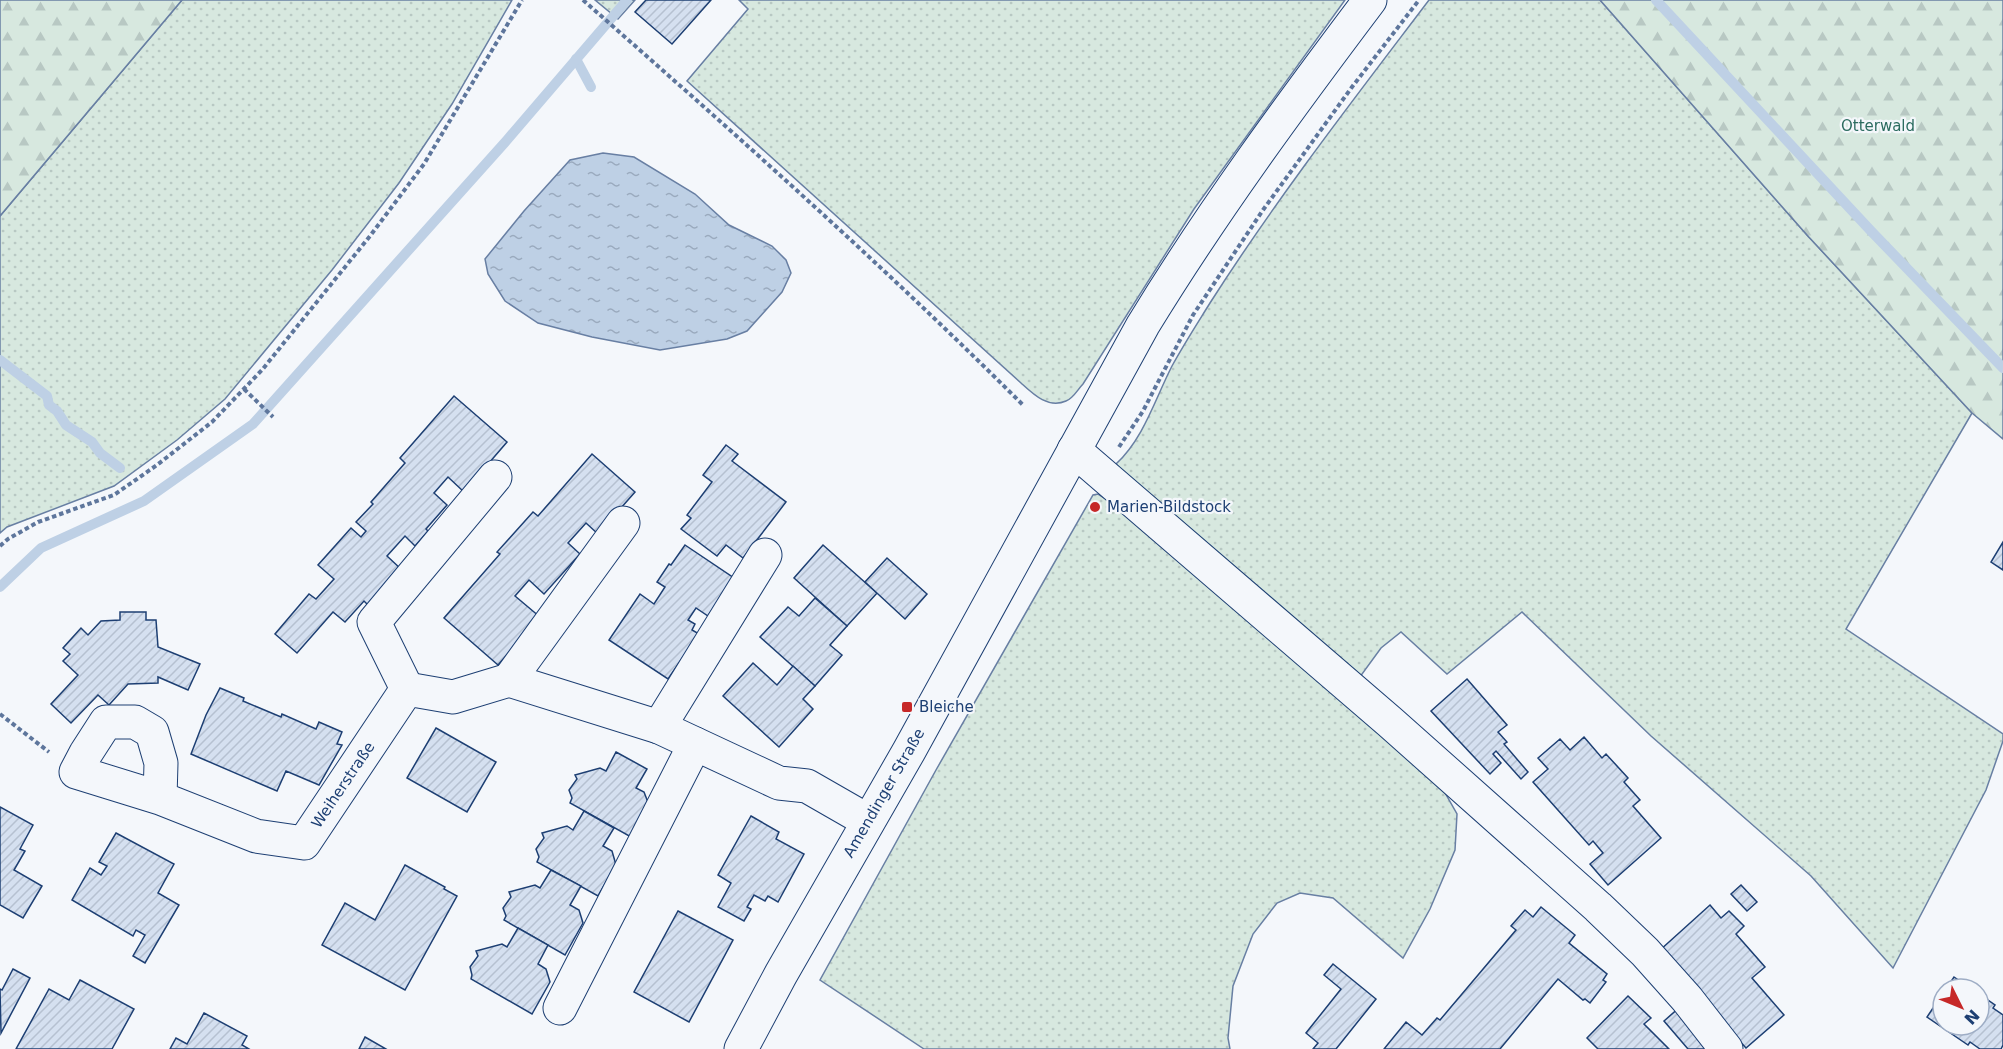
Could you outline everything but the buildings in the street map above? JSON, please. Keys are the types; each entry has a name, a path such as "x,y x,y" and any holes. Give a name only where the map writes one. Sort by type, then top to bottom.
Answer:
{"street":[{"name":"Amendinger Straße","path":"741,1049 909,751 1143,325 1221,204 1370,0"},
{"path":"1074,450 1390,722 1598,907 1673,984 1726,1049"},
{"path":"495,477 374,621 407,689 453,697 509,680 659,727 779,783 807,786 868,821"},
{"path":"509,680 624,523"},
{"path":"659,727 765,555"},
{"name":"Weiherstraße","path":"76,772 160,798 256,836 304,843 407,689"},
{"path":"76,772 106,722 135,722 152,732 161,763 160,798"},
{"path":"560,1008 695,744"}],"path":[{"path":"0,546 8,538 38,522 114,495 212,422 244,389 262,370 370,236 424,164 522,0"},
{"path":"583,0 792,187 968,350 1024,406"},
{"path":"1101,475 1143,411 1193,315 1250,229 1352,87 1419,0"},
{"path":"244,389 273,417"},
{"path":"0,714 76,772"}],"green space":[{"path":"0,0 182,0 0,216"},
{"path":"182,0 512,0 452,104 399,183 332,270 225,399 177,440 114,486 7,527 0,533 0,216"},
{"path":"595,0 635,0 618,19"},
{"path":"739,0 1345,0 1194,209 1083,384 1069,400 1053,403 1036,396 687,81 748,9"},
{"path":"1429,0 1600,0 1807,235 1972,413 1846,629 2003,734 2003,741 1986,790 1893,968 1811,876 1651,736 1522,612 1447,674 1401,632 1381,648 1357,681 1132,486 1116,464 1126,454 1142,430 1177,358 1210,303 1262,225 1316,149"},
{"name":"Otterwald","path":"1600,0 2003,0 2003,439 1972,413 1807,235"},
{"path":"1098,494 1114,504 1436,777 1457,814 1455,850 1430,909 1403,958 1333,898 1300,893 1277,903 1253,934 1233,986 1228,1038 1230,1049 924,1049 820,980 936,770 1093,495"}],"water":[{"path":"603,153 634,157 695,194 729,225 772,246 786,260 791,273 782,292 747,331 727,339 660,350 592,337 538,323 505,301 488,274 485,259 570,160"}],"waterway":[{"path":"0,587 41,548 144,501 253,424 507,140 627,0"},
{"path":"1656,0 1871,231 2003,368"},
{"path":"576,59 591,87"},
{"path":"0,360 47,396 49,405 57,411 66,425 92,442 100,453 120,468"}],"place":[{"name":"Marien-Bildstock","path":"1095,507"},
{"name":"Bleiche","path":"907,707"}]}
